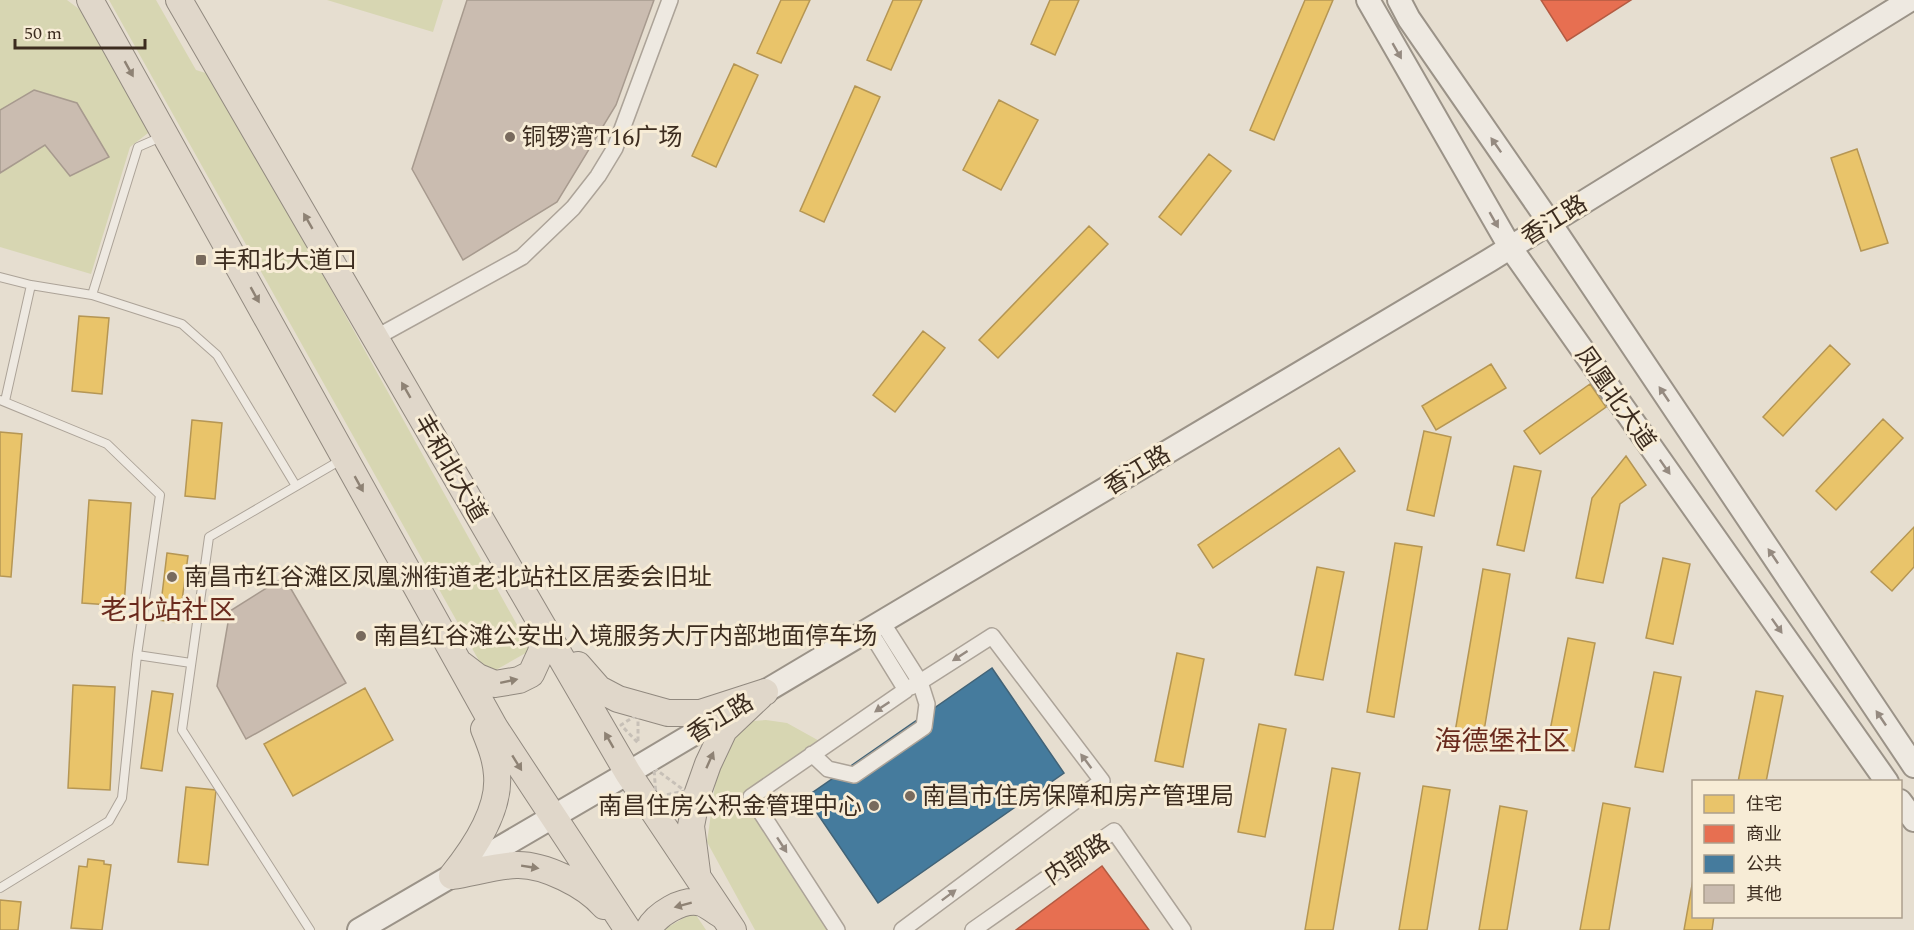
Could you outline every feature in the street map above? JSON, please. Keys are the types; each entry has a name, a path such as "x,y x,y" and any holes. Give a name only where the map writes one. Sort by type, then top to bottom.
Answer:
{"highway":[{"name":"丰和北大道","path":"179,0 628,773 728,923"},
{"path":"188,0 205,44"},
{"path":"90,2 495,728 626,930"},
{"path":"458,662 478,677 495,684 519,680 531,674 542,650 538,619"},
{"path":"538,619 599,689 618,699 668,713 700,713 765,692"},
{"path":"452,876 469,855 482,832 492,807 498,777 495,756 458,662"},
{"path":"698,878 691,826 697,795 708,764 724,730 765,692"},
{"path":"452,876 517,865 544,869 563,877 597,898 626,930"},
{"path":"648,930 652,923 669,910 685,903 700,902 728,923"}],"main road":[{"name":"凤凰北大道","path":"1368,0 1510,248 1886,780"},
{"name":"凤凰北大道","path":"1399,0 1409,20 1550,223 1914,766"},
{"name":"香江路","path":"359,930 765,692 1510,248 1910,0"},
{"path":"1902,804 1914,820"}],"street":[{"path":"375,338 522,256 573,208 598,176 615,148 670,0"},
{"path":"812,754 828,769 854,775 924,727 927,704 920,682 875,626"},
{"path":"875,626 906,690"},
{"path":"837,930 751,797 906,690 992,636 1102,781 902,930"},
{"name":"内部路","path":"973,930 1114,831 1183,930"}],"lane":[{"path":"92,295 138,147 166,135"},
{"path":"0,277 31,285 92,295 182,324 217,355 296,486"},
{"path":"0,888 109,821 122,798 137,655 160,495 107,444 3,401 31,285"},
{"path":"310,930 182,730 209,537 345,457"},
{"path":"137,655 191,663"}],"path":[{"path":"638,714 638,724 638,743 621,725 638,714"},
{"path":"654,768 678,785 686,791 656,797 654,768"}],"green space":[{"path":"0,0 67,0 83,12 152,130 130,147 91,274 0,247"},
{"path":"109,0 156,0 196,70 212,75 531,650 487,675"},
{"path":"327,0 443,0 433,32"},
{"path":"766,720 787,723 823,743 746,796 837,930 755,930 707,842 720,750 738,722"},
{"path":"694,912 706,930 663,930"}],"building: 住宅":[{"path":"781,0 810,0 781,63 757,53"},
{"path":"893,0 922,0 891,70 867,60"},
{"path":"1050,0 1079,0 1055,55 1031,44"},
{"path":"1305,0 1333,0 1274,140 1250,130"},
{"path":"734,64 758,75 716,167 692,156"},
{"path":"855,86 880,97 824,222 800,211"},
{"path":"999,100 1038,120 1001,190 963,170"},
{"path":"1857,149 1888,243 1861,251 1831,158"},
{"path":"1209,154 1231,171 1181,235 1159,217"},
{"path":"1089,226 1108,244 998,358 979,340"},
{"path":"79,316 109,318 102,394 72,391"},
{"path":"923,331 945,348 895,412 873,395"},
{"path":"1830,345 1850,364 1783,436 1763,417"},
{"path":"1491,364 1506,388 1436,430 1422,406"},
{"path":"1590,384 1606,407 1540,454 1524,431"},
{"path":"1883,419 1903,438 1836,510 1816,491"},
{"path":"192,420 222,423 215,499 185,496"},
{"path":"1424,431 1451,437 1434,516 1407,510"},
{"path":"0,432 22,434 11,577 0,576"},
{"path":"1339,448 1355,471 1213,568 1198,545"},
{"path":"1626,456 1646,485 1620,504 1603,583 1576,578 1592,498"},
{"path":"1514,466 1541,471 1524,551 1497,545"},
{"path":"89,500 131,503 124,606 82,603"},
{"path":"1914,527 1914,567 1892,591 1871,572"},
{"path":"1395,543 1422,547 1394,717 1367,712"},
{"path":"167,553 188,556 179,623 159,620"},
{"path":"1663,558 1690,564 1673,644 1646,638"},
{"path":"1317,567 1344,572 1323,680 1295,675"},
{"path":"1483,569 1510,574 1482,743 1454,738"},
{"path":"1568,638 1595,643 1574,751 1547,746"},
{"path":"1177,653 1204,659 1183,767 1155,761"},
{"path":"1654,672 1681,677 1663,772 1635,767"},
{"path":"73,685 115,687 110,790 68,788"},
{"path":"365,688 393,740 293,796 264,744"},
{"path":"152,691 173,694 162,771 141,768"},
{"path":"1756,691 1783,696 1766,780 1738,780"},
{"path":"1259,724 1286,729 1265,837 1238,832"},
{"path":"1332,768 1360,773 1333,930 1305,930"},
{"path":"1423,786 1450,790 1427,930 1399,930"},
{"path":"186,787 216,790 208,865 178,862"},
{"path":"1603,803 1630,808 1609,930 1580,930"},
{"path":"1500,806 1527,811 1507,930 1479,930"},
{"path":"88,859 104,861 104,864 111,865 102,930 71,928 79,866 87,867"},
{"path":"1692,885 1692,918 1714,918 1712,930 1684,930"},
{"path":"0,900 21,902 18,930 0,930"}],"building: 商业":[{"path":"1541,0 1631,0 1567,41"},
{"path":"1102,866 1149,930 1016,930"}],"building: 公共":[{"path":"992,668 1064,773 878,903 806,797"}],"building: 其他":[{"name":"铜锣湾T16广场","path":"467,0 654,0 616,105 557,202 463,260 412,169"},
{"path":"34,90 77,103 109,157 70,176 45,145 0,173 0,110"},
{"path":"284,577 346,683 246,739 217,686 230,611"}],"place":[{"name":"铜锣湾T16广场","path":"510,137"},
{"name":"丰和北大道口","path":"201,260"},
{"name":"南昌市红谷滩区凤凰洲街道老北站社区居委会旧址","path":"172,577"},
{"name":"南昌红谷滩公安出入境服务大厅内部地面停车场","path":"361,636"},
{"name":"南昌市住房保障和房产管理局","path":"910,796"},
{"name":"南昌住房公积金管理中心","path":"874,806"}],"district":[{"name":"老北站社区","path":"168,610"},
{"name":"海德堡社区","path":"1502,741"}]}
